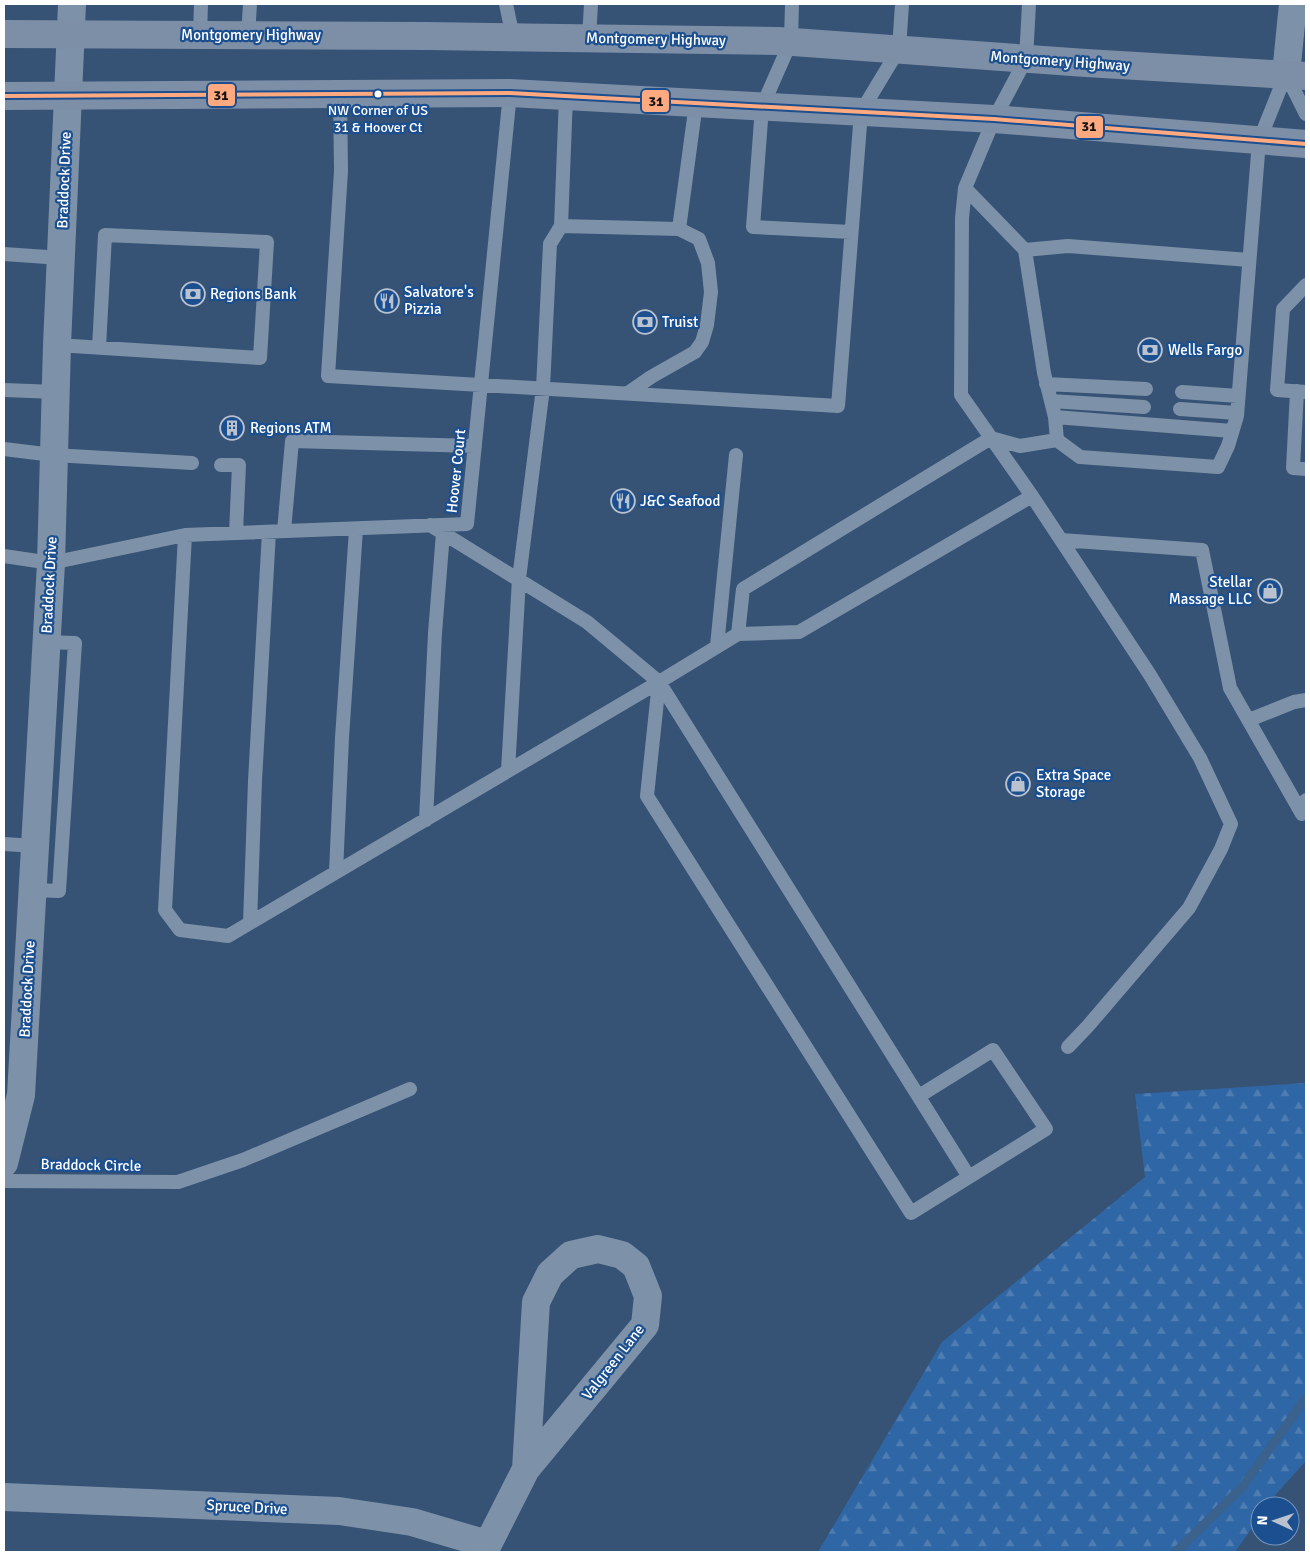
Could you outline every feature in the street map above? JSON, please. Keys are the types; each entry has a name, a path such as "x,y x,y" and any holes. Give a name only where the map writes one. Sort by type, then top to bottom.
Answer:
{"main road":[{"name":"Montgomery Highway","path":"4,34 513,37 791,41 1086,64 1296,75"},
{"path":"4,96 510,93 994,119 1306,144"}],"street":[{"name":"Braddock Drive","path":"4,1163 21,1095 51,563 57,345 72,4"},
{"path":"1292,4 1296,75"},
{"name":"Valgreen Lane","path":"485,1548 526,1469 645,1325 648,1296 636,1266 622,1255 598,1249 571,1255 550,1274 536,1302 526,1469"},
{"name":"Spruce Drive","path":"4,1497 339,1511 412,1522 485,1548"}],"lane":[{"path":"200,4 200,35"},
{"path":"248,35 250,4"},
{"path":"506,4 513,37"},
{"path":"589,38 591,4"},
{"path":"792,4 791,41 762,106 753,226 851,232"},
{"path":"340,94 342,171 328,376 838,406 861,112 899,49 902,4"},
{"path":"1029,4 1026,59 994,119 965,188 962,218 961,395 1032,496 1150,675 1200,758 1231,824 1222,849 1189,908 1088,1026 1068,1046"},
{"path":"1296,75 1306,114"},
{"path":"738,634 743,589 991,438 1020,446 1057,440 1080,457 1218,467 1228,446 1237,413 1259,141 1296,75"},
{"name":"Hoover Court","path":"51,563 185,535 467,524 510,93"},
{"path":"508,772 519,579 543,388 550,244 561,226 566,96"},
{"path":"679,229 696,103"},
{"path":"965,188 1025,250 1046,384 1055,417 1057,440"},
{"path":"561,226 679,229 699,239 708,263 711,292 708,325 702,342 695,352 651,377 628,393"},
{"path":"57,345 99,348 260,358 267,242 105,235 99,348"},
{"path":"1025,250 1068,246 1249,260"},
{"path":"4,254 61,258"},
{"path":"1306,285 1283,309 1277,390 1302,392 1292,468 1306,469"},
{"path":"1046,384 1146,389"},
{"path":"4,390 56,392"},
{"path":"1182,392 1238,396"},
{"path":"1051,401 1144,407"},
{"path":"1180,409 1237,413"},
{"path":"1055,417 1232,431"},
{"path":"284,531 292,441 475,446"},
{"path":"4,449 53,455 192,463"},
{"path":"717,646 736,454"},
{"path":"221,465 239,465 236,533"},
{"path":"185,535 165,910 180,930 228,936 508,772 738,634 799,632 1032,496"},
{"path":"430,525 587,622 659,682 969,1177"},
{"path":"336,872 342,738 356,529"},
{"path":"250,923 255,781 269,532"},
{"path":"426,820 435,633 443,533"},
{"path":"1061,540 1202,550 1230,688 1302,814 1306,800"},
{"path":"4,556 51,563"},
{"path":"32,890 59,891 75,643 46,642"},
{"path":"659,682 648,796 911,1213 1046,1129 993,1050 919,1096"},
{"path":"1249,720 1294,702 1306,700"},
{"path":"4,844 35,846"},
{"name":"Braddock Circle","path":"4,1181 178,1182 243,1160 410,1088"}],"green space":[{"path":"1306,1083 1306,1461 1275,1496 1250,1496 1250,1531 1235,1552 818,1552 942,1342 1145,1177 1135,1094"}],"waterway":[{"path":"1176,1552 1243,1486 1306,1398"}],"transit line":[{"name":"31","path":"4,96 510,93 994,119 1306,144"}],"place":[{"name":"NW Corner of US 31 & Hoover Ct","path":"378,94"},
{"name":"Regions Bank","path":"193,294"},
{"name":"Salvatore's Pizzia","path":"387,301"},
{"name":"Truist","path":"645,322"},
{"name":"Wells Fargo","path":"1150,350"},
{"name":"Regions ATM","path":"232,428"},
{"name":"J&C Seafood","path":"623,501"},
{"name":"Stellar Massage LLC","path":"1270,591"},
{"name":"Extra Space Storage","path":"1018,784"}]}
